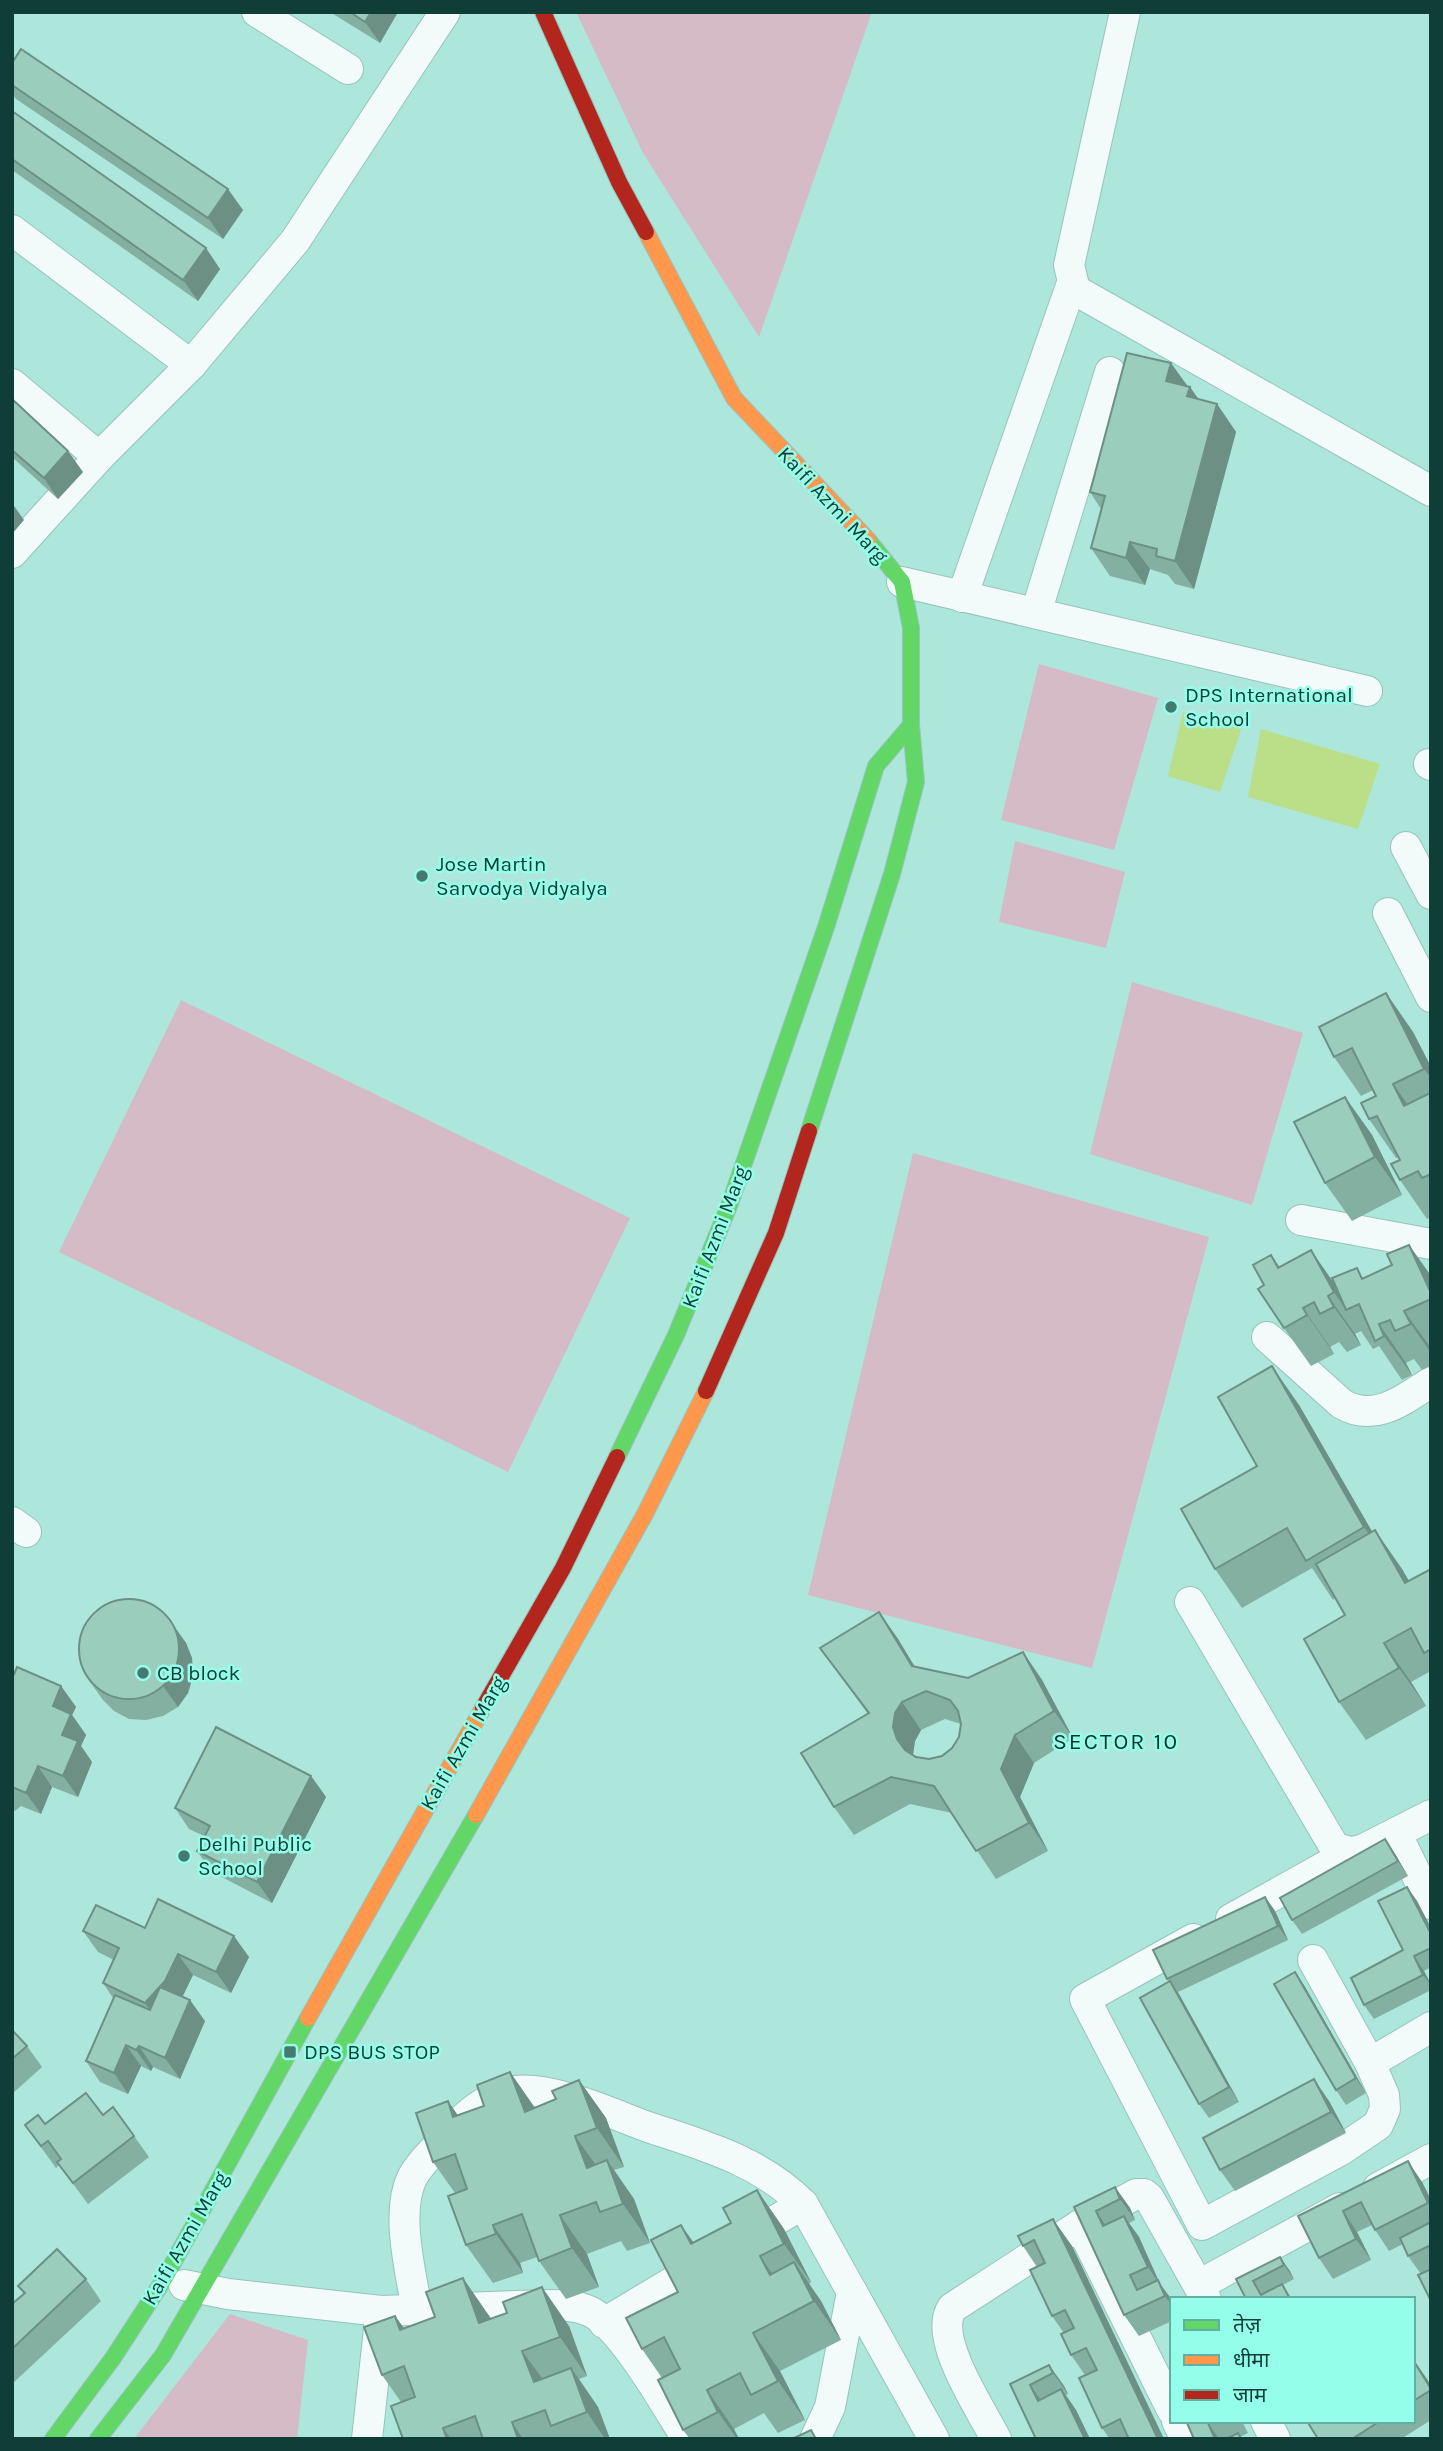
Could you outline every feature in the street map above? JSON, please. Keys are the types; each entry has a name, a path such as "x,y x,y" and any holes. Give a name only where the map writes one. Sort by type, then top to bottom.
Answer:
{"street":[{"path":"257,12 348,69"},
{"path":"12,554 99,457 191,365 295,241 445,12"},
{"name":"Kaifi Azmi Marg","path":"53,2439 113,2358 163,2281 404,1846 563,1568 676,1335 729,1206 821,939 876,766 911,725 911,628 902,582 882,555 734,398 619,183 543,12"},
{"path":"962,597 1072,284 1069,265 1125,12"},
{"path":"12,230 191,365"},
{"path":"1072,284 1080,294 1431,491"},
{"path":"1036,613 1110,372"},
{"path":"12,384 99,457"},
{"path":"902,582 1367,691"},
{"path":"98,2439 163,2355 538,1708 645,1514 714,1374 776,1233 892,874 916,782 911,725"},
{"path":"1406,847 1431,894"},
{"path":"1388,913 1431,997"},
{"path":"1301,1220 1431,1244"},
{"path":"1267,1338 1342,1405 1355,1412 1379,1411 1395,1406 1431,1382"},
{"path":"1190,1602 1328,1841 1335,1849 1351,1852"},
{"path":"1313,1960 1370,2063 1384,2095 1385,2109 1378,2125 1340,2150 1202,2225 1085,1999 1351,1852 1431,1815"},
{"path":"1396,1833 1431,1904"},
{"path":"1370,2063 1431,2027"},
{"path":"417,2309 406,2244 406,2201 412,2177 461,2120 485,2102 514,2091 552,2094 740,2158 782,2183 803,2204 934,2439"},
{"path":"996,2439 949,2346 946,2334 948,2313 1080,2225 1129,2196 1144,2194 1203,2292 1431,2159"},
{"path":"604,2323 803,2204"},
{"path":"1080,2225 1170,2406"},
{"path":"163,2281 381,2311 568,2305 591,2312 619,2336 688,2439"},
{"path":"816,2439 830,2407 852,2292"},
{"path":"367,2439 381,2311"},
{"path":"1178,2423 1186,2439"},
{"path":"1267,2423 1275,2439"}],"shaded area":[{"path":"576,12 872,12 759,337 643,153"},
{"path":"1039,664 1158,698 1114,850 1001,820"},
{"path":"1183,712 1242,727 1220,792 1168,776"},
{"path":"1261,729 1380,764 1358,829 1248,797"},
{"path":"1015,841 1125,872 1106,948 999,922"},
{"path":"1132,982 1303,1033 1252,1205 1090,1154"},
{"path":"181,1000 630,1218 508,1472 59,1252"},
{"path":"913,1153 1209,1237 1092,1668 808,1595"},
{"path":"230,2314 308,2340 297,2439 134,2439"}],"building":[{"path":"350,12 371,12 365,22"},
{"path":"21,49 228,189 208,218 12,85 12,63"},
{"path":"12,111 206,248 183,280 12,159"},
{"path":"1127,353 1171,363 1166,381 1190,387 1187,396 1217,404 1175,561 1156,556 1157,549 1130,542 1126,558 1091,548 1105,496 1090,492"},
{"path":"12,399 68,451 44,478 12,450"},
{"path":"1386,993 1424,1069 1393,1084 1404,1106 1430,1093 1431,1095 1431,1174 1422,1178 1418,1171 1400,1180 1391,1164 1400,1160 1377,1116 1369,1119 1361,1103 1376,1096 1352,1048 1334,1057 1319,1027"},
{"path":"1345,1097 1375,1157 1325,1183 1294,1122"},
{"path":"1409,1245 1431,1293 1431,1299 1404,1311 1411,1324 1395,1331 1390,1320 1379,1324 1384,1336 1375,1341 1359,1304 1346,1310 1332,1278 1357,1268 1362,1279 1392,1265 1387,1254"},
{"path":"1311,1250 1334,1292 1328,1296 1334,1307 1320,1314 1314,1302 1303,1308 1307,1315 1284,1328 1258,1289 1264,1285 1253,1265 1271,1255 1278,1268"},
{"path":"1272,1366 1364,1527 1306,1561 1287,1528 1215,1569 1181,1509 1257,1466 1218,1397"},
{"path":"1375,1530 1405,1583 1431,1569 1431,1649 1424,1653 1411,1628 1384,1643 1399,1668 1339,1702 1304,1639 1345,1615 1316,1564"},
{"name":"CB block","path":"129,1599 148,1603 164,1614 175,1630 179,1649 175,1668 164,1684 148,1695 129,1699 110,1695 94,1684 83,1668 79,1649 83,1630 94,1614 110,1603"},
{"path":"879,1612 912,1666 968,1678 1023,1652 1054,1711 1015,1735 1001,1769 1029,1823 976,1851 934,1786 891,1777 834,1807 801,1753 869,1713 820,1648","holes":["926,1691 950,1700 958,1711 961,1724 959,1737 952,1748 942,1756 929,1759 916,1757 905,1750 893,1727 895,1713 902,1702"]},
{"path":"17,1667 61,1686 53,1706 71,1714 62,1735 78,1741 63,1776 38,1766 26,1793 12,1787 12,1679"},
{"path":"216,1727 311,1776 257,1882 197,1851 210,1826 175,1808"},
{"path":"1385,1839 1398,1861 1292,1920 1280,1898"},
{"path":"1407,1887 1431,1934 1431,1948 1414,1956 1423,1975 1364,2005 1351,1978 1403,1950 1378,1901"},
{"path":"1265,1897 1278,1926 1167,1979 1153,1950"},
{"path":"158,1899 234,1936 216,1972 178,1954 165,1981 145,2003 103,1983 119,1948 83,1931 96,1905 145,1928"},
{"path":"1295,1972 1356,2078 1336,2090 1274,1984"},
{"path":"1170,1981 1229,2087 1199,2104 1140,1998"},
{"path":"160,1987 190,2000 165,2058 139,2046 136,2050 126,2045 114,2073 86,2061 115,1995 150,2010"},
{"path":"12,2030 27,2046 12,2059"},
{"path":"510,2072 525,2112 556,2099 552,2091 579,2080 597,2128 575,2136 587,2168 607,2160 623,2204 600,2212 596,2202 560,2215 572,2248 539,2261 522,2214 493,2225 496,2234 466,2245 448,2196 467,2189 455,2154 433,2162 416,2113 448,2101 453,2117 484,2106 477,2085"},
{"path":"1314,2079 1331,2112 1220,2170 1203,2138"},
{"path":"86,2093 103,2115 113,2107 134,2136 73,2183 57,2162 61,2159 48,2141 41,2146 25,2125 38,2115 45,2124"},
{"path":"1408,2161 1428,2203 1375,2230 1361,2202 1343,2211 1356,2239 1319,2258 1298,2216"},
{"path":"1115,2187 1120,2199 1096,2211 1103,2226 1124,2216 1148,2267 1130,2275 1137,2290 1158,2280 1165,2296 1124,2315 1074,2207"},
{"path":"757,2190 784,2244 760,2256 770,2275 794,2262 814,2301 753,2333 778,2381 751,2395 740,2373 707,2390 718,2412 683,2430 658,2380 680,2369 664,2337 642,2349 626,2318 678,2292 651,2240 681,2225 691,2244 731,2223 723,2208"},
{"path":"1053,2219 1158,2439 1123,2439 1128,2437 1120,2419 1102,2428 1079,2378 1097,2370 1086,2348 1071,2355 1061,2334 1074,2328 1065,2310 1052,2316 1030,2270 1045,2263 1034,2240 1023,2246 1018,2236"},
{"path":"1431,2222 1431,2245 1408,2256 1400,2238"},
{"path":"57,2249 86,2279 12,2349 12,2304 25,2293 18,2286"},
{"path":"1280,2257 1284,2265 1253,2281 1261,2295 1282,2284 1289,2297 1245,2297 1236,2279"},
{"path":"1431,2269 1431,2301 1418,2275"},
{"path":"463,2278 479,2323 507,2313 503,2302 542,2287 560,2337 522,2351 534,2382 571,2368 587,2412 551,2426 545,2410 512,2422 518,2439 483,2439 475,2416 443,2428 447,2439 403,2439 391,2406 415,2397 404,2366 382,2375 364,2327 395,2316 400,2330 435,2317 426,2292"},
{"path":"1415,2363 1431,2390 1415,2400"},
{"path":"1049,2365 1053,2373 1030,2385 1038,2401 1061,2389 1085,2439 1036,2439 1010,2384"},
{"path":"1187,2423 1208,2423 1215,2439 1194,2439"},
{"path":"1308,2423 1377,2423 1352,2439 1318,2439"},
{"path":"811,2430 816,2439 792,2439"},
{"path":"1238,2433 1241,2439 1226,2439"}],"traffic: fast":[{"path":"809,1131 892,874 916,782 911,725 911,628 902,582 868,540"},
{"path":"617,1457 676,1335 729,1206 826,927 876,766 911,725"},
{"path":"98,2439 163,2355 476,1815"},
{"path":"53,2439 113,2358 163,2281 308,2018"}],"traffic: slow":[{"path":"646,232 734,398 868,540"},
{"path":"476,1815 645,1514 706,1391"},
{"path":"308,2018 483,1708"}],"traffic: jam":[{"path":"543,12 619,182 646,232"},
{"path":"706,1391 776,1233 809,1131"},
{"path":"483,1708 563,1568 617,1457"}],"place":[{"name":"DPS International School","path":"1171,707"},
{"name":"Jose Martin Sarvodya Vidyalya","path":"422,876"},
{"name":"CB block","path":"143,1673"},
{"name":"Delhi Public School","path":"184,1856"},
{"name":"DPS BUS STOP","path":"290,2052"}],"district":[{"name":"SECTOR 10","path":"1116,1741"}]}
